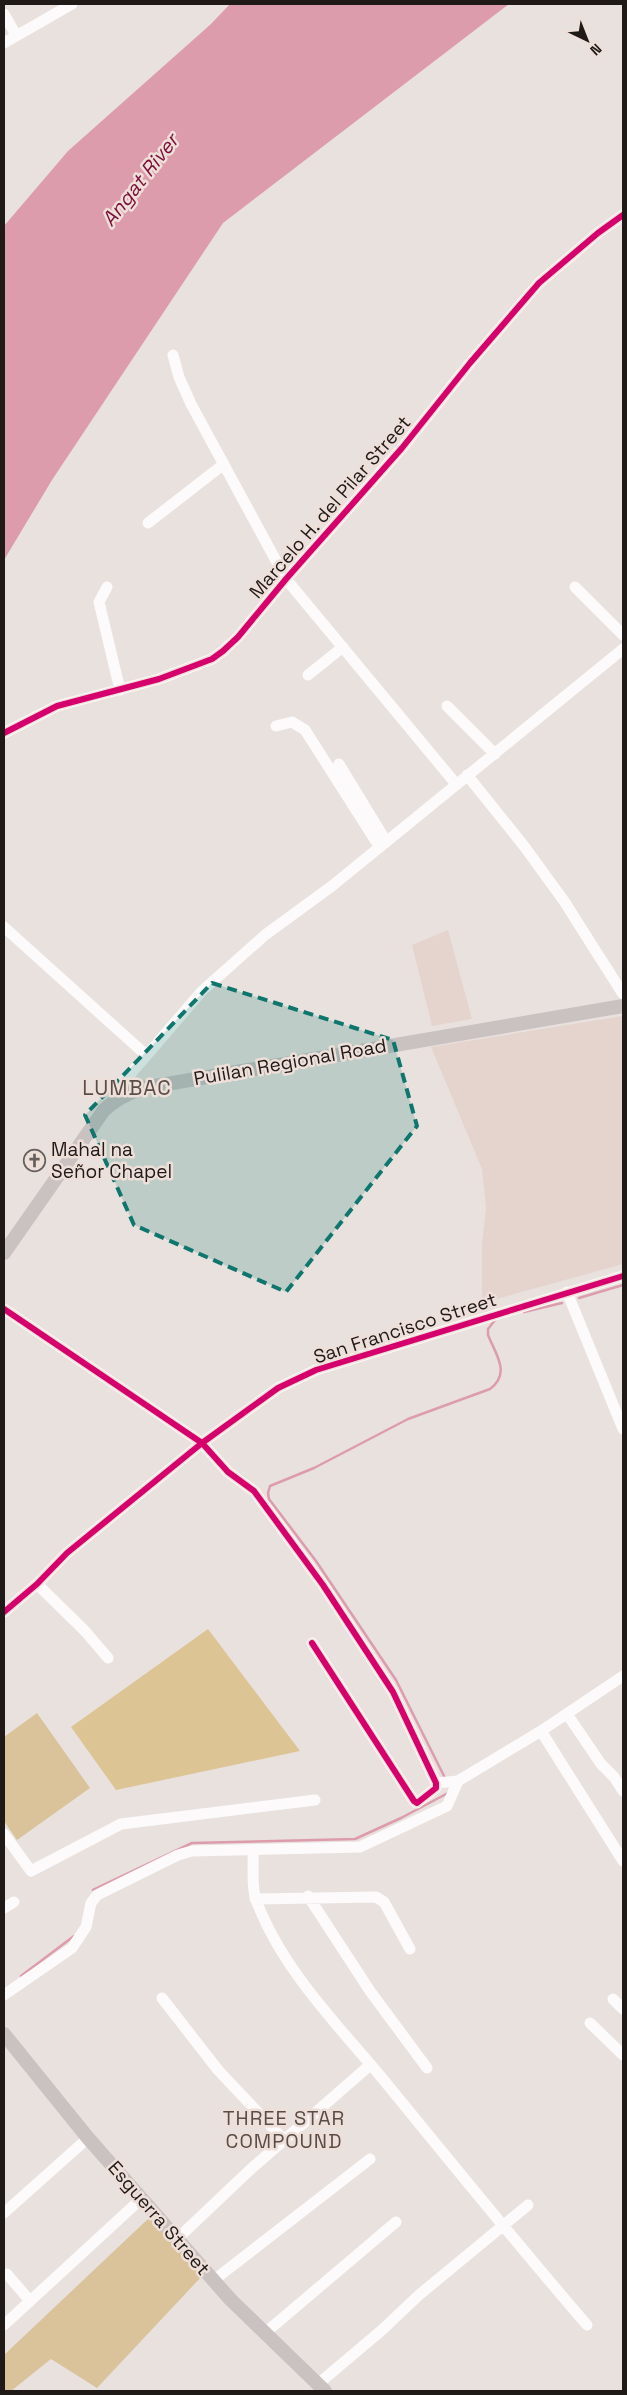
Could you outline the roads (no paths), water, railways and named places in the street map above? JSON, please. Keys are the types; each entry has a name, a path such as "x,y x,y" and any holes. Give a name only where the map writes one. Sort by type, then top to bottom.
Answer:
{"main road":[{"name":"Pulilan Regional Road","path":"4,1253 104,1110 115,1100 143,1088 623,1006"},
{"name":"Esguerra Street","path":"4,2034 88,2138 141,2199 214,2280 321,2388"}],"street":[{"path":"4,42 72,4"},
{"path":"4,14 16,35"},
{"name":"Marcelo H. del Pilar Street","path":"4,733 57,706 159,679 212,659 238,637 286,579 402,448 470,363 539,283 598,233 623,215"},
{"path":"173,355 178,377 191,404 286,579 456,784"},
{"path":"148,523 224,464"},
{"path":"107,587 102,593 99,602 120,690"},
{"path":"575,587 623,635"},
{"path":"308,675 343,648"},
{"path":"115,1100 117,1090 202,991 265,935 332,886 623,649"},
{"path":"447,706 494,754"},
{"path":"276,726 292,722 305,730 382,844"},
{"path":"339,764 382,844"},
{"path":"468,775 524,846 564,901 623,994"},
{"path":"4,927 146,1055"},
{"name":"San Francisco Street","path":"4,1612 37,1584 68,1552 202,1443 278,1388 316,1370 623,1276"},
{"path":"567,1292 623,1430"},
{"path":"4,1309 202,1443 228,1472 254,1491 327,1591 393,1692 436,1783 436,1788 432,1793 417,1803 414,1801 312,1642"},
{"path":"37,1584 85,1631 108,1658"},
{"path":"436,1783 458,1781 541,1731 623,1676"},
{"path":"567,1714 601,1764 623,1791"},
{"path":"541,1731 623,1862"},
{"path":"4,1995 72,1948 86,1927 91,1903 105,1889 186,1852 360,1847 446,1806 458,1781"},
{"path":"4,1834 31,1871 121,1824 315,1800"},
{"path":"253,1851 255,1898 283,1954 317,2002 502,2227 587,2325"},
{"path":"255,1898 365,1895 378,1897 384,1902 410,1949"},
{"path":"308,1896 370,1991 427,2068"},
{"path":"162,1998 218,2070 284,2140"},
{"path":"613,1999 623,2009"},
{"path":"590,2023 623,2055"},
{"path":"177,2239 284,2140 370,2065"},
{"path":"4,2213 88,2138"},
{"path":"214,2280 370,2159"},
{"path":"4,2325 141,2199"},
{"path":"321,2388 419,2296 528,2205"},
{"path":"265,2333 396,2222"},
{"path":"7,2274 30,2301"}],"water":[{"name":"Angat River","path":"230,4 509,4 223,223 52,480 4,560 4,226 68,151 211,24"}],"waterway":[{"path":"579,1298 623,1285"},
{"path":"524,1312 562,1303"},
{"path":"445,1778 396,1680 316,1561 269,1499 268,1493 270,1486 314,1468 408,1419 490,1389 500,1377 501,1370 498,1357 488,1335 488,1329 495,1320"},
{"path":"93,1890 192,1843 355,1839 401,1818 448,1793"},
{"path":"21,1976 74,1936"}],"place":[{"name":"Mahal na Señor Chapel","path":"35,1160"}],"district":[{"name":"LUMBAC","path":"127,1087"},
{"name":"THREE STAR COMPOUND","path":"284,2130"}]}
